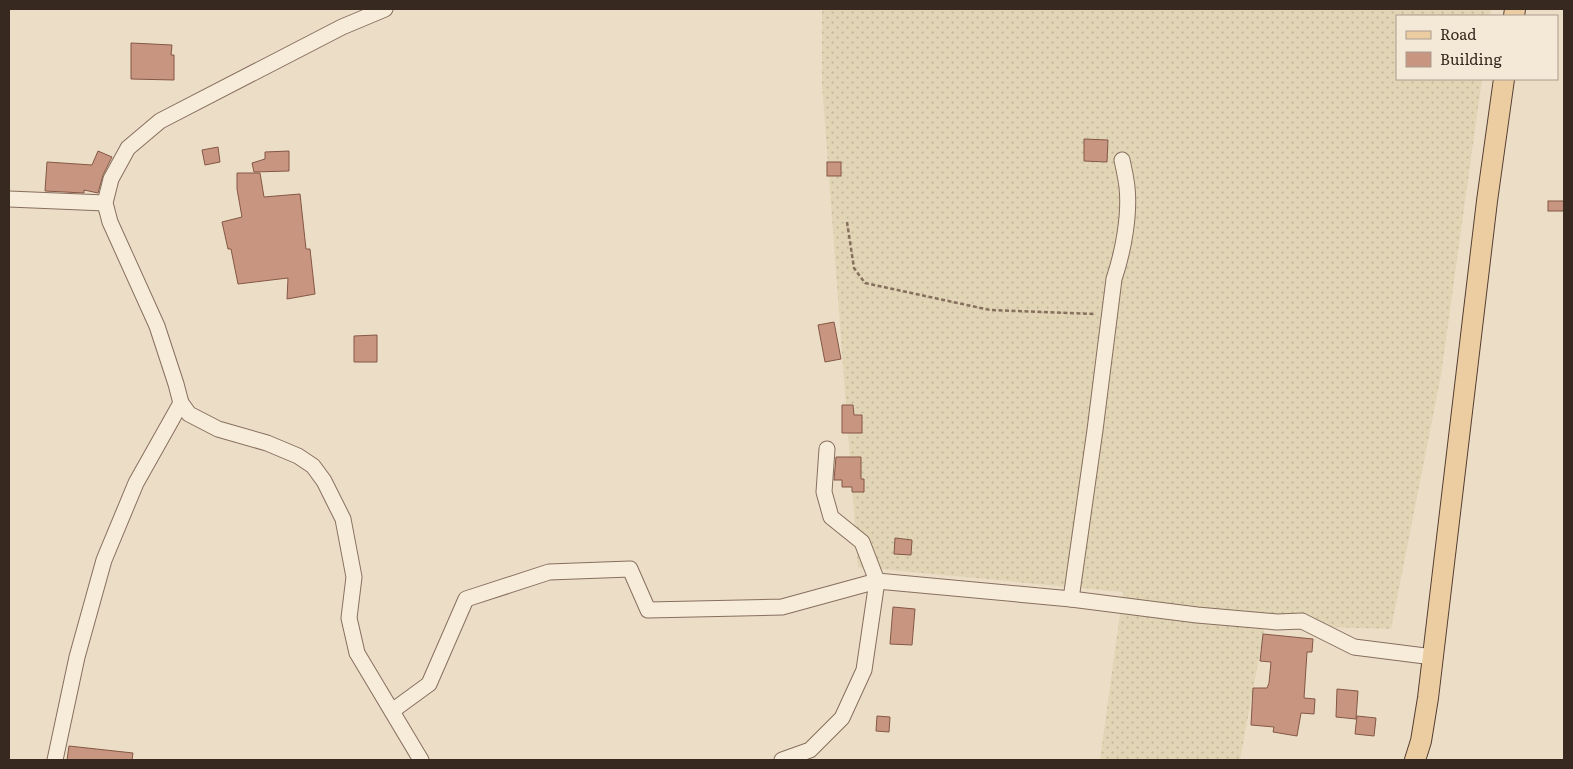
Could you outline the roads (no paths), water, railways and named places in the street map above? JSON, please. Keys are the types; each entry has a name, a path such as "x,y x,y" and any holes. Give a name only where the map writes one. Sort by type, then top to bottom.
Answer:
{"main road":[{"path":"1416,760 1425,716 1433,657 1486,211 1504,80"}],"street":[{"path":"385,9 342,27 160,120 128,148 110,179 105,203 110,222 157,326 181,403 189,414 218,429 266,443 298,456 313,466 324,481 343,519 354,577 349,618 357,653 421,760"},
{"path":"1071,598 1114,280 1121,258 1128,206 1127,186 1122,160"},
{"path":"9,199 105,203"},
{"path":"55,760 77,657 104,560 136,482 181,403"},
{"path":"782,760 810,750 842,718 864,670 877,581 862,542 831,517 824,492 827,449"},
{"path":"392,711 429,684 466,599 549,572 630,569 648,610 782,607 877,581 1071,598 1206,616 1277,622 1302,620 1354,647 1433,657"}]}
